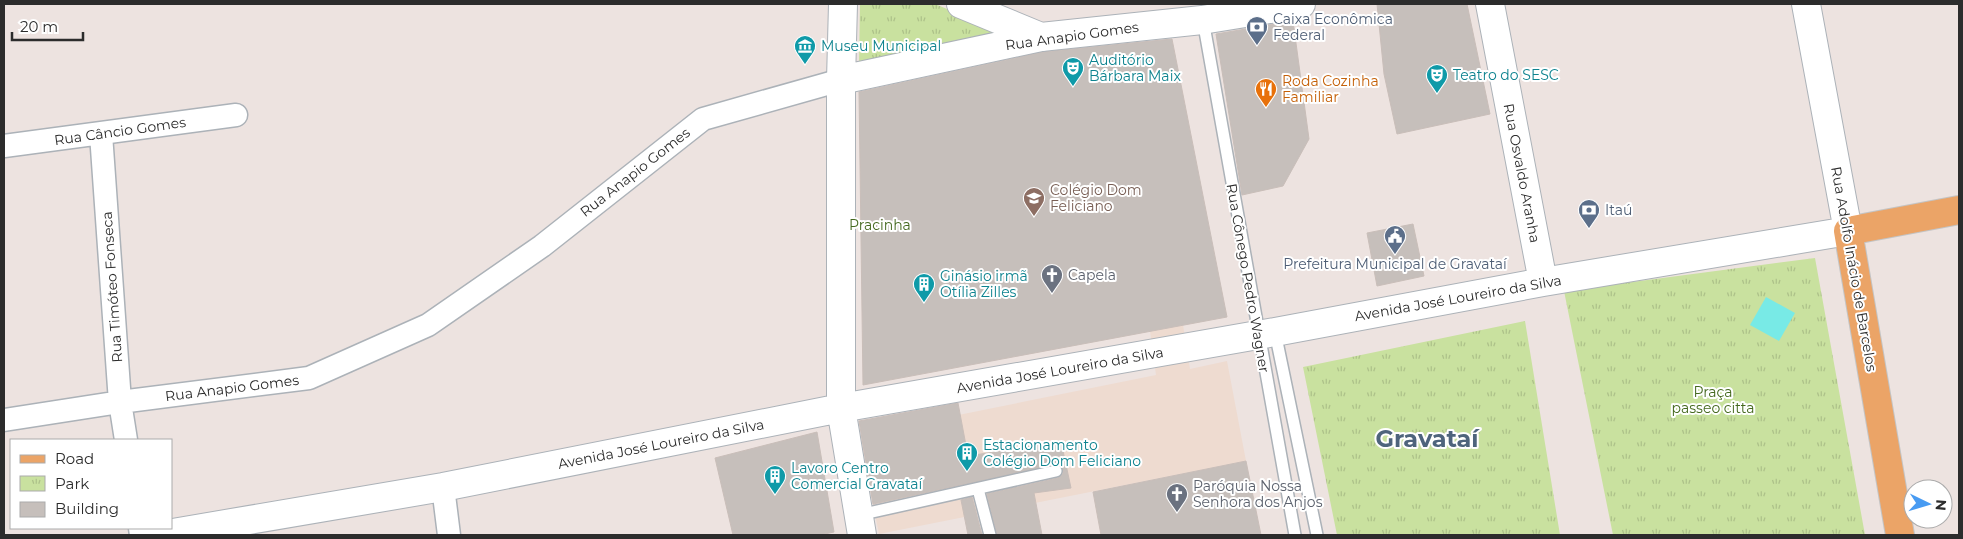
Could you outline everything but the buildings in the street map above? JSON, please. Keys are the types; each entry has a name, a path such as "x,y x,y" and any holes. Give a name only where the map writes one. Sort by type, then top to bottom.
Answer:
{"main road":[{"name":"Avenida José Loureiro da Silva","path":"1848,231 1959,210"},
{"name":"Rua Adolfo Inácio de Barcelos","path":"1848,231 1900,535"}],"street":[{"path":"843,4 841,80 841,408 860,525"},
{"path":"961,4 1041,38"},
{"name":"Rua Anapio Gomes","path":"4,420 120,402 309,378 428,325 542,246 702,119 841,80 1041,38 1202,20 1300,4"},
{"name":"Rua Osvaldo Aranha","path":"1490,4 1543,282"},
{"name":"Rua Adolfo Inácio de Barcelos","path":"1806,4 1848,231"},
{"name":"Rua Câncio Gomes","path":"4,146 236,115"},
{"name":"Rua Timóteo Fonseca","path":"101,134 120,402 126,439"},
{"name":"Avenida José Loureiro da Silva","path":"161,535 443,487 841,408 1543,282 1848,231"},
{"path":"443,487 450,535"}],"lane":[{"name":"Rua Cônego Pedro Wagner","path":"1202,20 1266,333 1317,535"},
{"name":"Rua Cônego Pedro Wagner","path":"1266,333 1294,535"},
{"path":"860,525 978,489 1056,471"},
{"path":"978,489 990,535"}],"shaded area":[{"path":"1183,325 1190,369 1227,361 1246,461 879,534 859,435 1156,375 1150,331"}],"green space":[{"path":"860,4 935,4 1007,34 859,65"},
{"name":"Praça passeo citta","path":"1815,258 1865,535 1613,535 1564,291"},
{"path":"1525,321 1560,535 1337,535 1303,367"}],"water":[{"path":"1766,297 1795,313 1779,341 1750,325"}],"place":[{"name":"Caixa Econômica Federal","path":"1257,46"},
{"name":"Museu Municipal","path":"805,65"},
{"name":"Auditório Bárbara Maix","path":"1073,87"},
{"name":"Teatro do SESC","path":"1437,94"},
{"name":"Roda Cozinha Familiar","path":"1266,108"},
{"name":"Colégio Dom Feliciano","path":"1034,217"},
{"name":"Itaú","path":"1589,229"},
{"name":"Prefeitura Municipal de Gravataí","path":"1395,255"},
{"name":"Capela","path":"1052,294"},
{"name":"Ginásio irmã Otília Zilles","path":"924,303"},
{"name":"Estacionamento Colégio Dom Feliciano","path":"967,472"},
{"name":"Lavoro Centro Comercial Gravataí","path":"775,495"},
{"name":"Paróquia Nossa Senhora dos Anjos","path":"1177,513"}],"district":[{"name":"Gravataí","path":"1427,439"}],"park label":[{"name":"Pracinha","path":"880,225"}]}
